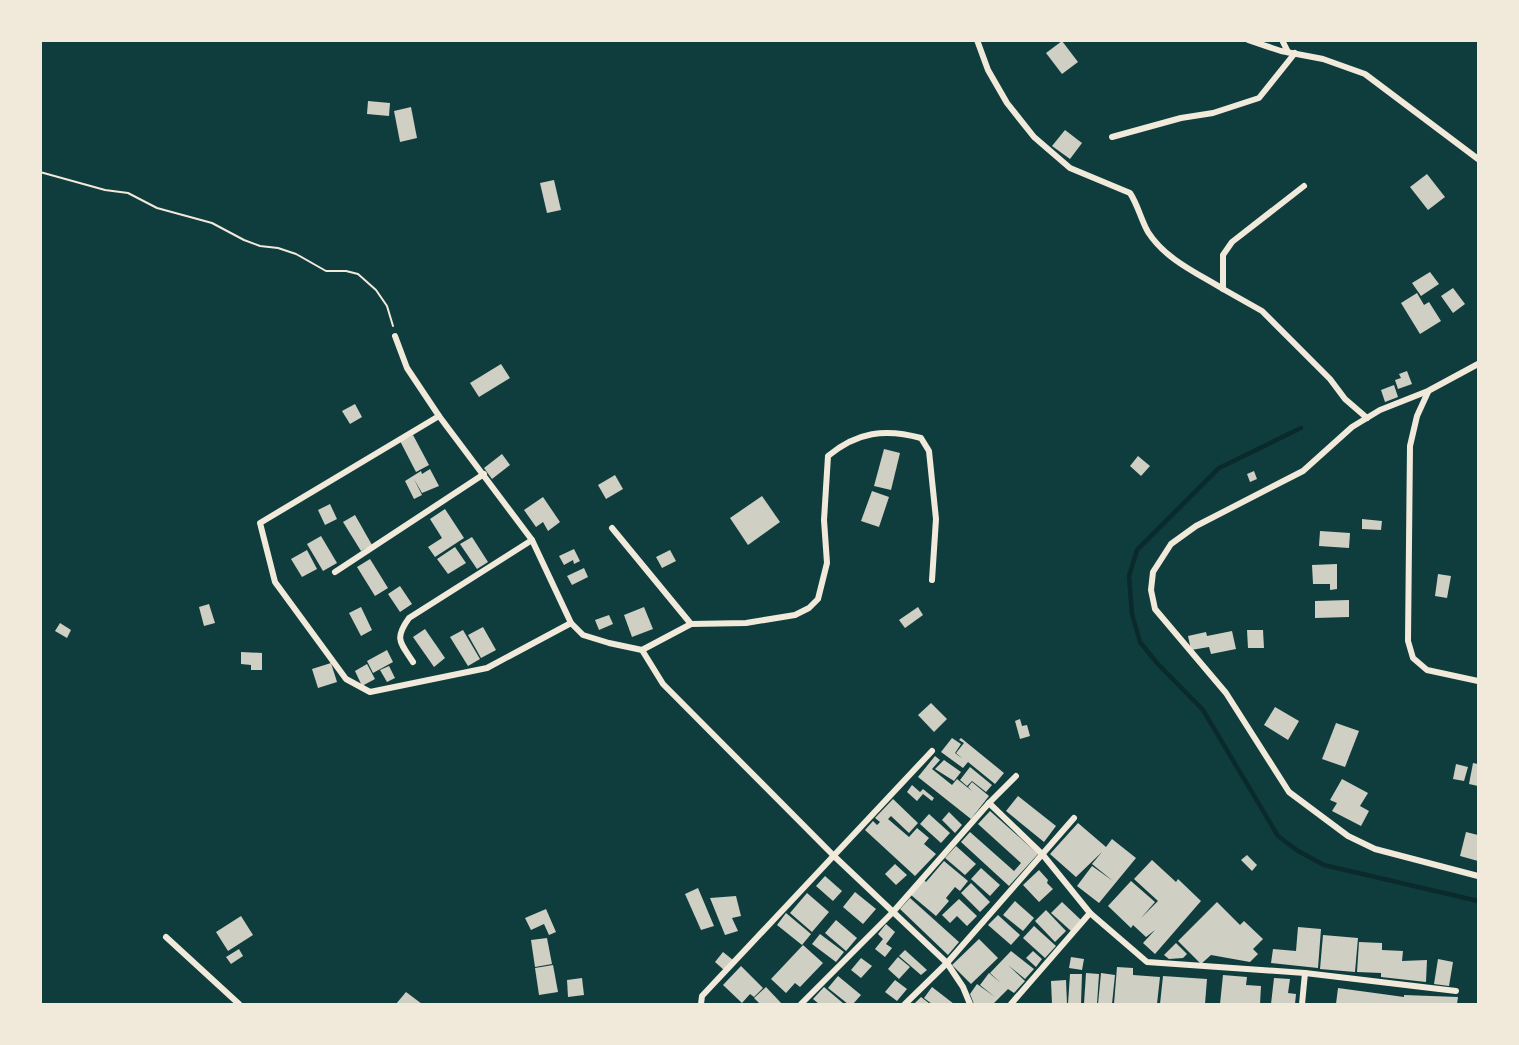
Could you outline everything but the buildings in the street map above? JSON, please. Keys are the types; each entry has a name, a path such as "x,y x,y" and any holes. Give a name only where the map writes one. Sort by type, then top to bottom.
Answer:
{"street":[{"path":"977,40 988,70 1007,103 1034,137 1070,168 1130,193 1148,232 1159,246 1179,263 1262,311 1330,379 1345,399 1366,418"},
{"path":"1248,40 1291,53 1323,59 1365,74 1479,159"},
{"path":"1282,40 1291,53"},
{"path":"1112,137 1181,118 1213,113 1259,98 1291,53"},
{"path":"1223,289 1223,255 1232,242 1304,186"},
{"path":"395,336 407,368 439,416 532,540 571,623 583,635 642,650 691,624 746,623 795,615 809,608 818,599 827,563 824,520 828,456 841,445 862,435 901,432 921,438 929,451 936,519 932,580"},
{"path":"1479,364 1428,392 1380,410 1366,418 1352,427 1303,471 1196,526 1171,544 1153,572 1151,590 1155,609 1226,693 1289,792 1348,836 1375,849 1479,876"},
{"path":"1428,392 1417,416 1410,446 1408,641 1413,658 1427,670 1479,681"},
{"path":"439,416 260,523 275,582 346,679 370,692 487,668 571,623"},
{"path":"335,572 484,474"},
{"path":"612,528 691,624"},
{"path":"413,662 401,644 400,631 409,618 532,540"},
{"path":"642,650 663,684 834,856 947,963 963,987 970,1005"},
{"path":"701,1005 702,996 932,751"},
{"path":"801,1005 893,912 989,803 1016,776"},
{"path":"989,803 1043,855 1090,913 1147,962 1305,973 1456,991"},
{"path":"905,1005 947,963 1074,818"},
{"path":"1011,1005 1090,913"},
{"path":"166,937 239,1005"},
{"path":"1302,1005 1305,973"}],"path":[{"path":"40,172 105,190 128,193 164,210 212,223 260,246 278,248 296,255 326,271 346,271 358,274 376,290 387,306 395,336"}],"waterway":[{"path":"1301,428 1219,468 1137,550 1129,576 1132,614 1140,642 1157,663 1203,710 1278,836 1298,851 1324,865 1478,901"}]}
